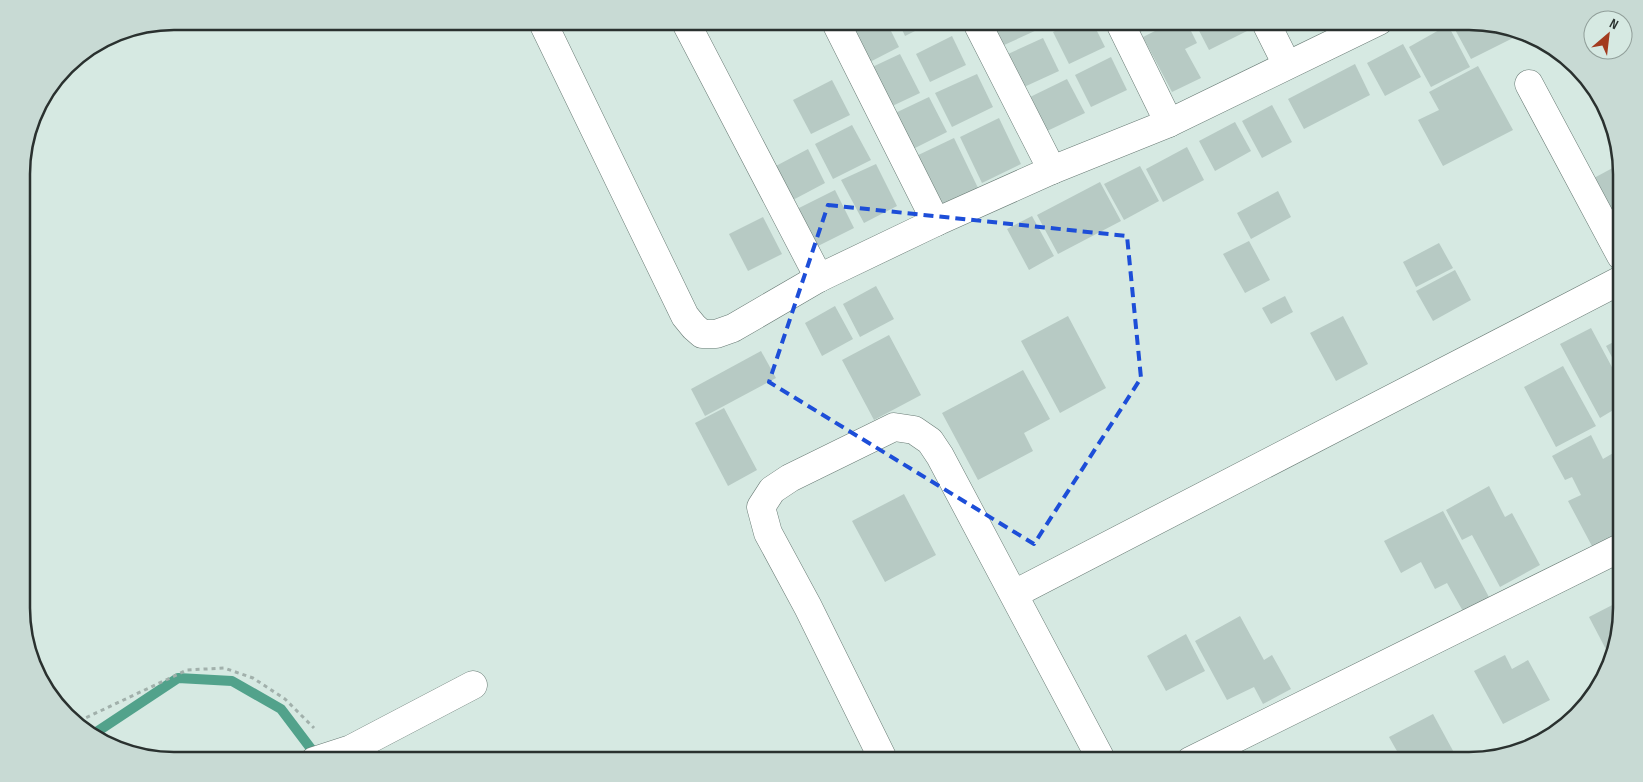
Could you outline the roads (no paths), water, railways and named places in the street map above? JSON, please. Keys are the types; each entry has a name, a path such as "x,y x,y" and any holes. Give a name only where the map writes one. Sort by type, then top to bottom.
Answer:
{"street":[{"path":"546,30 685,316 702,334 716,334 733,328 819,278 936,222 1052,170 1169,123 1361,30"},
{"path":"690,30 819,278"},
{"path":"840,30 936,222"},
{"path":"981,30 1052,170"},
{"path":"1123,30 1169,123"},
{"path":"1269,30 1287,66"},
{"path":"1529,84 1613,241"},
{"path":"1014,594 1613,284"},
{"path":"880,752 808,607 768,533 761,507 772,490 790,478 894,427 914,430 930,441 940,456 1098,752"},
{"path":"1206,752 1613,551"},
{"path":"339,752 473,684"}],"waterway":[{"path":"99,731 178,678 232,681 281,709 313,752"}]}
